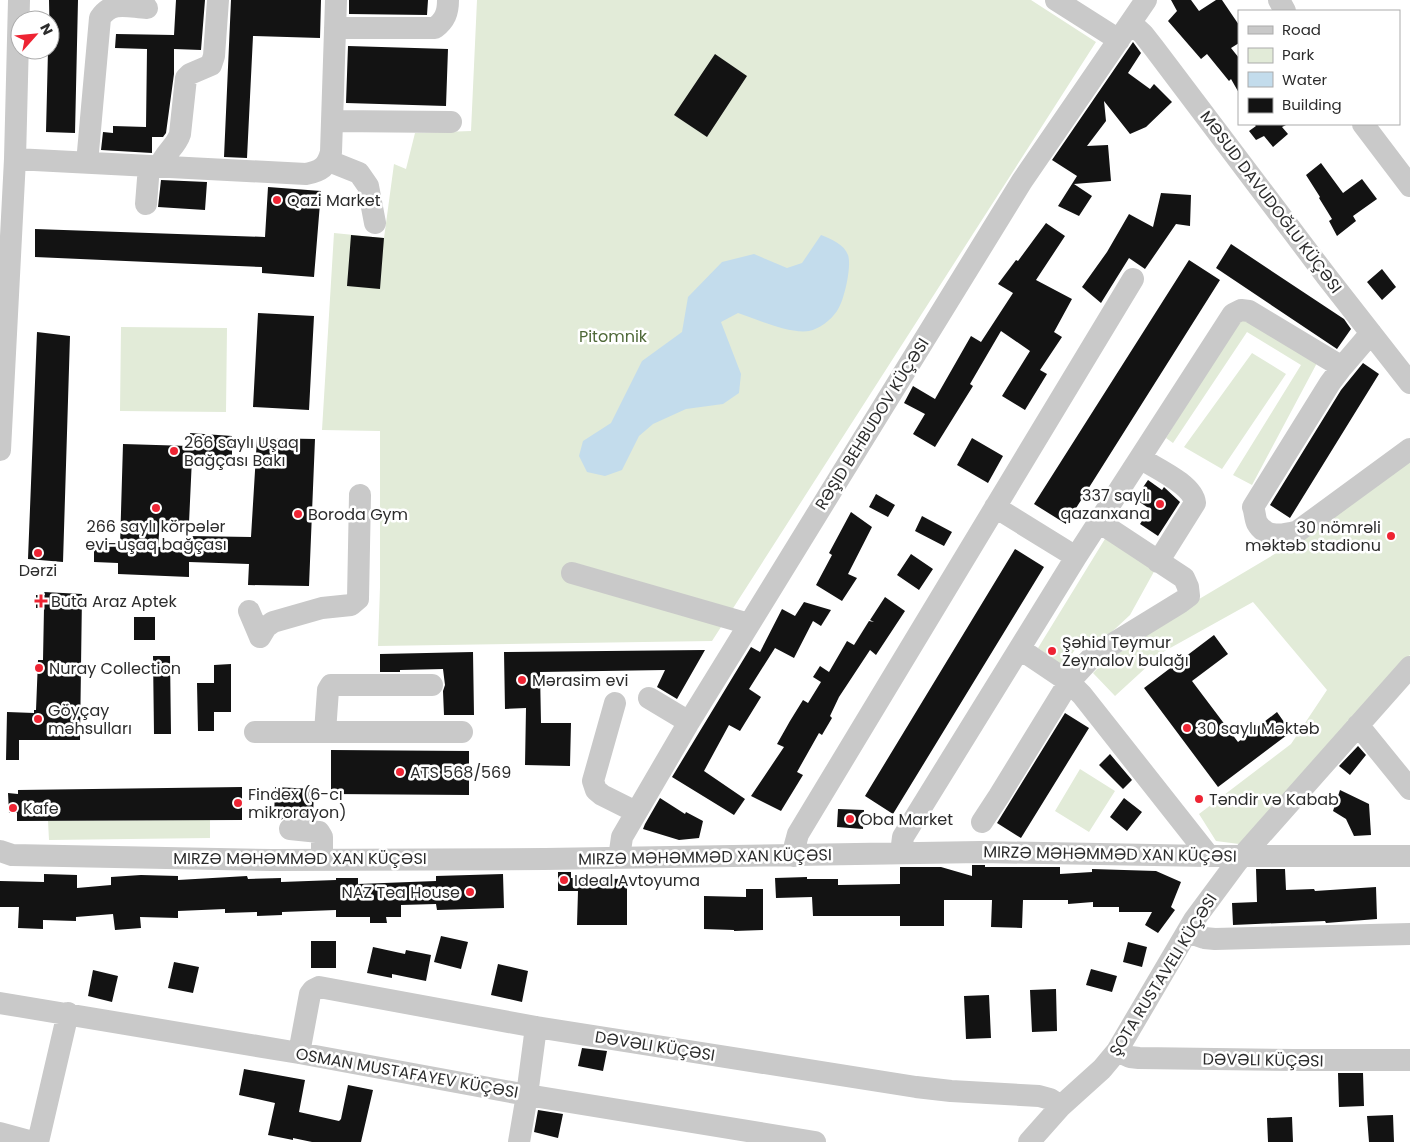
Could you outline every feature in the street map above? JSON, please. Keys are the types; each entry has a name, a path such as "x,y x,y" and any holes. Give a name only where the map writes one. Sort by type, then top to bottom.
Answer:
{"street":[{"path":"0,450 15,159 18,0"},
{"path":"146,204 154,166 162,160 178,141 186,78 190,74 211,65 214,56 218,0"},
{"path":"15,159 306,174 317,172 329,161 331,152 336,0"},
{"path":"335,28 435,28 444,22 448,0"},
{"name":"MƏSUD DAVUDOĞLU KÜÇƏSI","path":"1056,0 1125,31 1143,34 1410,383"},
{"name":"RƏŞID BEHBUDOV KÜÇƏSI","path":"619,858 622,837 688,722 1022,182 1146,0"},
{"path":"87,163 100,18 106,9 114,6 148,8"},
{"path":"333,121 451,122"},
{"path":"1364,125 1410,186"},
{"path":"329,161 359,173 368,186 375,223"},
{"path":"794,856 798,834 1133,279"},
{"path":"901,853 903,837 1076,557 1233,314 1240,310 1249,311 1342,367"},
{"path":"1371,332 1330,383 1253,507 1257,523 1268,533 1283,535 1298,531 1410,449"},
{"path":"1140,458 1188,488 1195,498 1195,503 1158,562"},
{"path":"249,611 260,637 266,627 273,622 322,608 351,605 358,599 360,495"},
{"path":"994,508 1076,557"},
{"path":"982,822 1000,796 1069,682 1093,656 1189,596 1184,578 1099,522"},
{"path":"572,573 749,624"},
{"path":"1020,649 1069,682 1082,695 1209,856"},
{"name":"ŞOTA RUSTAVELI KÜÇƏSI","path":"1029,1142 1061,1106 1102,1069 1117,1051 1187,932 1241,856 1410,667"},
{"path":"325,732 328,690 331,686 432,685"},
{"path":"649,698 688,722"},
{"path":"615,703 593,781 596,790 602,795 636,812"},
{"path":"1358,725 1410,789"},
{"path":"255,732 462,732"},
{"path":"290,830 319,832 322,837 322,859"},
{"name":"MIRZƏ MƏHƏMMƏD XAN KÜÇƏSI","path":"0,851 22,856 272,860 619,858 981,852 1209,856 1410,856"},
{"path":"1187,932 1204,938 1216,939 1410,934"},
{"name":"DƏVƏLI KÜÇƏSI","path":"299,1053 310,994 319,987 536,1027 916,1087 1039,1096 1050,1099 1061,1106"},
{"name":"OSMAN MUSTAFAYEV KÜÇƏSI","path":"0,1003 299,1053 528,1095 814,1142"},
{"path":"38,1142 68,1013"},
{"path":"519,1142 528,1095 536,1027"},
{"name":"DƏVƏLI KÜÇƏSI","path":"1117,1051 1139,1058 1410,1060"},
{"path":"0,1133 33,1142"}],"green space":[{"name":"Pitomnik","path":"477,0 1031,0 1096,42 712,641 378,646 380,431 322,430 334,233 384,238 394,164 406,169 415,133 471,131"},
{"path":"1240,317 1317,363 1252,485 1233,475 1301,365 1247,332 1173,443 1166,438"},
{"path":"121,327 227,328 226,412 120,411"},
{"path":"1252,353 1286,374 1222,469 1184,447"},
{"path":"1410,457 1410,655 1239,844 1216,841 1199,814 1291,744 1327,690 1253,602 1163,652 1115,696 1093,673 1120,646 1300,539"},
{"path":"1108,534 1156,568 1130,615 1100,643 1077,647 1063,666 1038,648"},
{"path":"1080,769 1115,791 1089,832 1055,811"},
{"path":"210,820 210,838 49,840 48,821"}],"water":[{"path":"821,235 840,245 846,251 849,260 845,292 840,306 832,318 809,331 792,330 738,313 721,322 741,374 739,393 723,404 686,409 653,424 639,436 622,470 605,476 587,472 579,456 583,441 611,423 642,361 682,332 688,297 722,262 754,254 787,268 802,263"}],"building":[{"path":"49,0 78,0 75,133 46,132 48,60 60,60 60,10 49,10"},
{"path":"176,0 205,0 201,50 174,49 174,74 166,133 163,137 152,137 152,153 101,150 103,132 113,133 113,126 146,127 147,49 115,48 116,34 174,35"},
{"path":"231,0 321,0 320,38 253,36 247,158 224,157"},
{"path":"349,0 428,0 427,15 349,14"},
{"path":"1171,0 1191,0 1199,11 1216,0 1222,0 1238,24 1238,44 1231,48 1238,57 1238,91 1231,79 1229,81 1207,54 1201,59 1168,21 1177,11"},
{"path":"1133,42 1141,53 1128,73 1150,89 1154,84 1172,102 1146,127 1130,134 1104,101 1106,121 1087,146 1108,145 1111,181 1074,184 1092,196 1079,216 1058,206 1077,176 1052,160"},
{"path":"348,46 448,49 446,106 346,103"},
{"path":"715,54 747,76 707,137 674,115"},
{"path":"1286,125 1282,127 1288,134 1273,147 1264,136 1256,140 1249,131 1256,126"},
{"path":"1321,163 1343,193 1362,179 1377,199 1353,216 1356,221 1337,236 1329,221 1332,219 1306,175"},
{"path":"161,180 207,182 205,210 158,207"},
{"path":"268,187 321,191 314,277 262,273 262,267 35,257 35,229 265,237"},
{"path":"1161,193 1191,195 1190,226 1176,224 1145,269 1129,258 1101,303 1082,287 1107,252 1129,214 1153,227"},
{"path":"1046,223 1065,236 1036,280 1072,299 1054,332 1062,337 1040,370 1047,374 1025,410 1002,396 1030,351 1001,331 970,384 973,386 935,447 913,434 925,414 904,403 913,386 935,399 971,336 981,342 1013,293 998,284"},
{"path":"351,235 384,238 380,289 347,286"},
{"path":"1231,244 1344,319 1351,329 1337,349 1216,268"},
{"path":"1189,260 1220,280 1066,524 1034,504"},
{"path":"1382,269 1396,287 1382,300 1367,282"},
{"path":"258,313 314,316 309,410 253,407"},
{"path":"37,332 70,336 63,562 28,559"},
{"path":"1363,363 1379,374 1290,518 1270,505 1341,390"},
{"path":"190,433 232,436 232,460 192,458 189,523 160,522 158,547 187,548 187,536 251,537 257,438 315,439 309,586 248,585 249,564 189,562 189,577 118,574 118,563 94,562 94,546 120,546 123,444 189,446"},
{"path":"972,438 1003,456 988,483 957,465"},
{"name":"337 saylı qazanxana","path":"1148,480 1162,490 1164,487 1180,502 1158,536 1140,524 1150,509 1135,499"},
{"path":"876,494 895,505 888,517 869,507"},
{"path":"851,512 872,527 848,574 857,578 842,601 816,585 832,555 829,553"},
{"path":"922,516 952,532 944,546 915,531"},
{"path":"1015,549 1044,567 893,814 865,796"},
{"path":"911,554 933,569 919,590 897,575"},
{"path":"44,592 82,594 80,740 19,740 19,760 6,760 7,712 34,713 34,710 36,710 38,660 43,660 44,608 36,608 36,595 45,595"},
{"path":"885,597 905,611 876,655 870,650 839,697 830,716 832,718 822,735 819,733 797,772 803,775 781,811 751,796 784,747 777,744 790,721 803,700 808,703 821,682 813,677 820,666 829,672 847,641 854,645 869,621 874,622 870,620"},
{"path":"804,602 831,610 821,626 813,621 794,658 775,648 749,689 761,697 740,731 729,725 704,771 745,799 734,815 672,777 751,647 760,652 782,609 795,616"},
{"path":"134,617 155,617 155,640 134,640"},
{"path":"1214,635 1228,654 1192,681 1238,742 1277,712 1291,732 1218,787 1144,688"},
{"name":"Mərasim evi","path":"705,650 677,699 657,687 665,670 540,672 541,723 571,723 570,766 525,765 526,708 505,709 504,652"},
{"path":"473,652 474,715 444,715 443,691 445,685 443,669 380,672 380,654"},
{"path":"153,656 170,656 171,734 154,734"},
{"path":"231,664 231,712 214,712 214,731 198,731 197,683 214,683 214,665"},
{"path":"1065,713 1089,728 1021,838 997,823"},
{"path":"1358,746 1366,755 1350,775 1339,766"},
{"name":"ATS 568/569","path":"331,750 469,751 469,795 331,794"},
{"path":"1110,754 1132,780 1123,789 1099,765"},
{"path":"242,787 242,820 17,821 17,813 9,813 8,793 18,794 18,790"},
{"path":"275,787 314,789 313,818 291,816 281,820 274,820"},
{"path":"1340,790 1369,804 1371,835 1354,836 1346,819 1333,811"},
{"path":"660,798 685,814 686,812 703,821 699,838 679,840 643,829"},
{"path":"1124,798 1142,812 1127,831 1110,817"},
{"name":"Oba Market","path":"838,809 864,810 863,829 837,827"},
{"path":"972,865 985,865 985,867 1060,867 1060,874 1092,872 1092,869 1156,871 1181,882 1171,907 1175,910 1158,933 1145,925 1152,912 1119,912 1119,907 1093,907 1093,902 1068,904 1068,900 1023,900 1022,928 991,927 992,900 944,900 944,926 900,926 900,916 813,916 812,897 776,898 775,878 807,877 807,879 838,879 838,885 900,884 900,867 941,867 972,876"},
{"path":"1256,869 1285,869 1286,890 1314,889 1315,891 1376,887 1377,919 1326,923 1325,921 1233,925 1232,903 1257,902"},
{"path":"558,872 571,872 571,878 627,879 627,925 577,925 578,891 558,891"},
{"path":"44,874 77,875 77,888 111,885 111,877 141,875 178,876 178,880 247,876 248,879 281,878 281,882 358,878 358,884 436,881 436,876 503,874 504,908 437,910 436,904 401,905 401,917 386,917 387,923 370,923 370,917 336,917 336,910 282,912 282,915 257,916 257,912 225,913 225,909 178,911 178,918 140,917 141,928 115,930 113,914 76,917 76,921 43,920 43,929 18,928 19,907 0,907 0,881 44,882"},
{"path":"746,889 763,889 763,930 704,929 704,896 746,897"},
{"path":"441,936 468,942 461,969 434,962"},
{"path":"311,941 336,941 336,968 311,968"},
{"path":"1128,942 1147,947 1142,967 1123,962"},
{"path":"373,947 405,954 406,950 431,955 426,981 392,974 392,978 367,973"},
{"path":"174,962 199,967 193,993 168,988"},
{"path":"498,964 528,971 522,1002 491,995"},
{"path":"1091,969 1117,976 1112,992 1086,985"},
{"path":"93,970 118,976 112,1002 88,996"},
{"path":"1056,989 1057,1031 1032,1032 1030,990"},
{"path":"989,995 991,1038 966,1039 964,996"},
{"path":"582,1048 607,1051 603,1071 578,1066"},
{"path":"244,1069 305,1080 299,1112 339,1121 348,1085 373,1090 361,1142 312,1142 268,1135 275,1103 239,1095"},
{"path":"1338,1073 1363,1073 1364,1106 1339,1107"},
{"path":"538,1110 563,1114 558,1138 534,1132"},
{"path":"1393,1115 1394,1142 1369,1142 1367,1116"},
{"path":"1292,1117 1293,1142 1268,1142 1267,1118"}],"place":[{"name":"Qazi Market","path":"277,200"},
{"name":"266 saylı Uşaq Bağçası Bakı","path":"174,451"},
{"name":"337 saylı qazanxana","path":"1160,504"},
{"name":"266 saylı körpələr evi-uşaq bağçası","path":"156,508"},
{"name":"Boroda Gym","path":"298,514"},
{"name":"30 nömrəli məktəb stadionu","path":"1391,536"},
{"name":"Dərzi","path":"38,553"},
{"name":"Buta Araz Aptek","path":"41,601"},
{"name":"Şəhid Teymur Zeynalov bulağı","path":"1052,651"},
{"name":"Nuray Collection","path":"39,668"},
{"name":"Mərasim evi","path":"522,680"},
{"name":"Göyçay məhsulları","path":"38,719"},
{"name":"30 saylı Məktəb","path":"1187,728"},
{"name":"ATS 568/569","path":"400,772"},
{"name":"Təndir və Kabab","path":"1199,799"},
{"name":"Findex (6-cı mikrorayon)","path":"238,803"},
{"name":"Kafe","path":"13,808"},
{"name":"Oba Market","path":"850,819"},
{"name":"Ideal Avtoyuma","path":"564,880"},
{"name":"NAZ Tea House","path":"470,892"}]}
